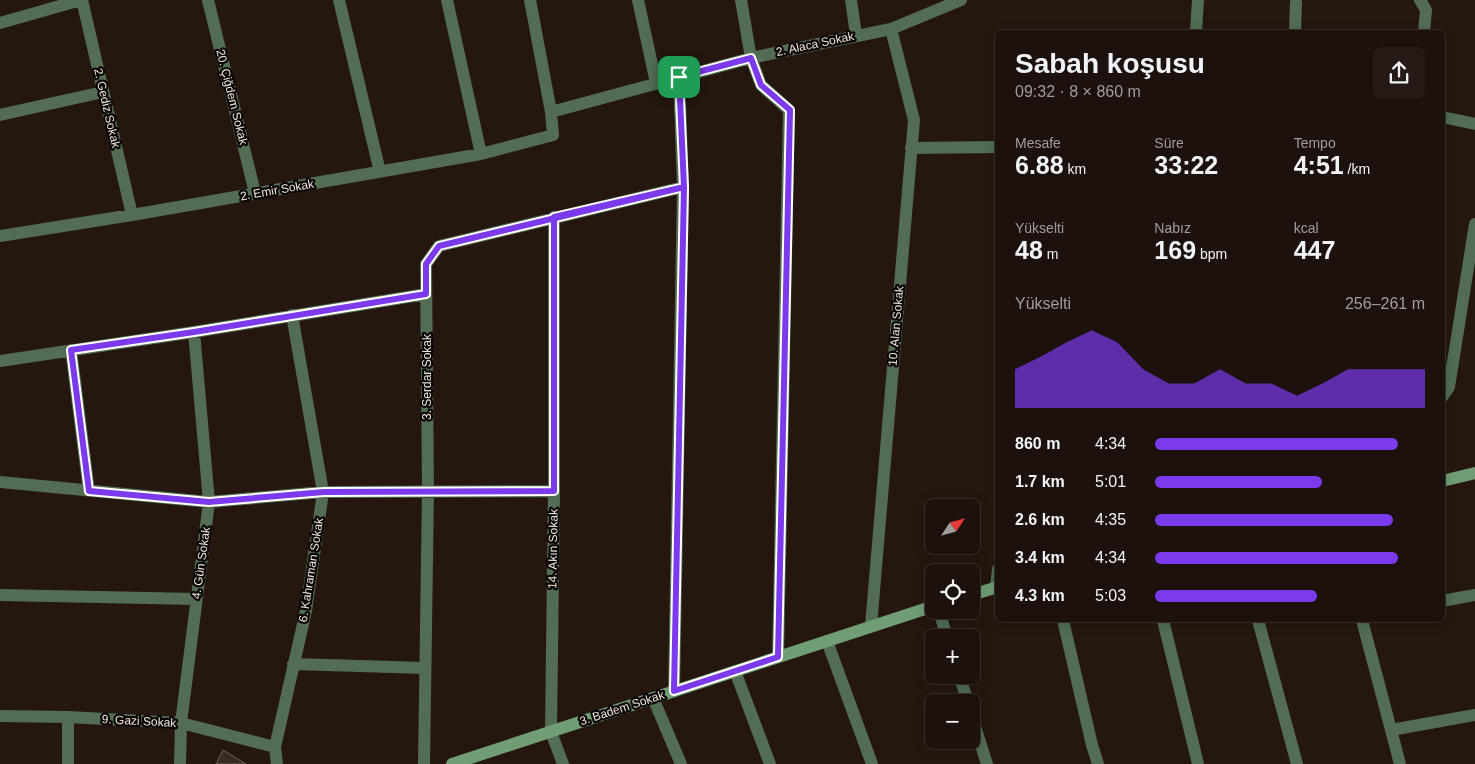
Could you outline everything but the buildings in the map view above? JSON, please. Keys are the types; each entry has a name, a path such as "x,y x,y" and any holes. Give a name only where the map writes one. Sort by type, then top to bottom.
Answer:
{"street":[{"path":"0,23 81,0"},
{"name":"2. Gediz Sokak","path":"81,0 132,215"},
{"name":"20. Çiğdem Sokak","path":"208,0 255,193"},
{"path":"339,0 380,172"},
{"path":"447,0 482,154"},
{"path":"530,0 551,112"},
{"path":"638,0 656,83"},
{"path":"742,0 751,58 761,85 790,110 778,657"},
{"path":"851,0 856,35"},
{"path":"1196,30 1198,0"},
{"path":"1420,0 1426,10 1424,30"},
{"name":"2. Alaca Sokak","path":"551,112 751,58 891,29 954,1"},
{"path":"1295,30 1296,3"},
{"name":"10. Alan Sokak","path":"871,626 914,120 891,29"},
{"path":"674,691 684,187 679,77"},
{"path":"0,114 104,92"},
{"name":"2. Emir Sokak","path":"0,236 482,154 553,135 551,112"},
{"path":"1445,118 1475,124"},
{"path":"911,148 995,147"},
{"name":"3. Serdar Sokak","path":"424,764 428,491 426,264 439,246 684,187"},
{"name":"14. Akın Sokak","path":"554,217 554,491 551,732 562,764"},
{"path":"1445,393 1449,387 1475,224"},
{"path":"0,360 194,332 426,294"},
{"name":"6. Kahraman Sokak","path":"277,764 275,748 306,610 324,492 292,315"},
{"name":"4. Gün Sokak","path":"180,764 181,723 209,502 194,332"},
{"path":"71,350 89,491"},
{"path":"1445,480 1475,473"},
{"path":"0,482 209,502 324,492 554,491"},
{"path":"980,592 995,588"},
{"path":"0,595 196,599"},
{"path":"1445,600 1475,595"},
{"name":"3. Badem Sokak","path":"452,764 474,761 551,732 925,609"},
{"path":"1063,622 1098,764"},
{"path":"1163,622 1198,764"},
{"path":"1259,622 1297,764"},
{"path":"1363,622 1400,764"},
{"path":"827,640 872,764"},
{"path":"293,664 425,668"},
{"path":"735,671 770,764"},
{"path":"653,698 681,764"},
{"path":"1391,730 1475,715"},
{"name":"9. Gazi Sokak","path":"0,716 68,717 181,723 275,748"},
{"path":"68,717 68,764"},
{"path":"980,742 987,764"}],"route":[{"path":"679,77 684,187 554,217 439,246 426,264 426,294 71,350 89,491 209,502 324,492 554,491 554,217 619,202 684,187 674,691 778,657 790,110 761,85 751,58 679,77"}]}
